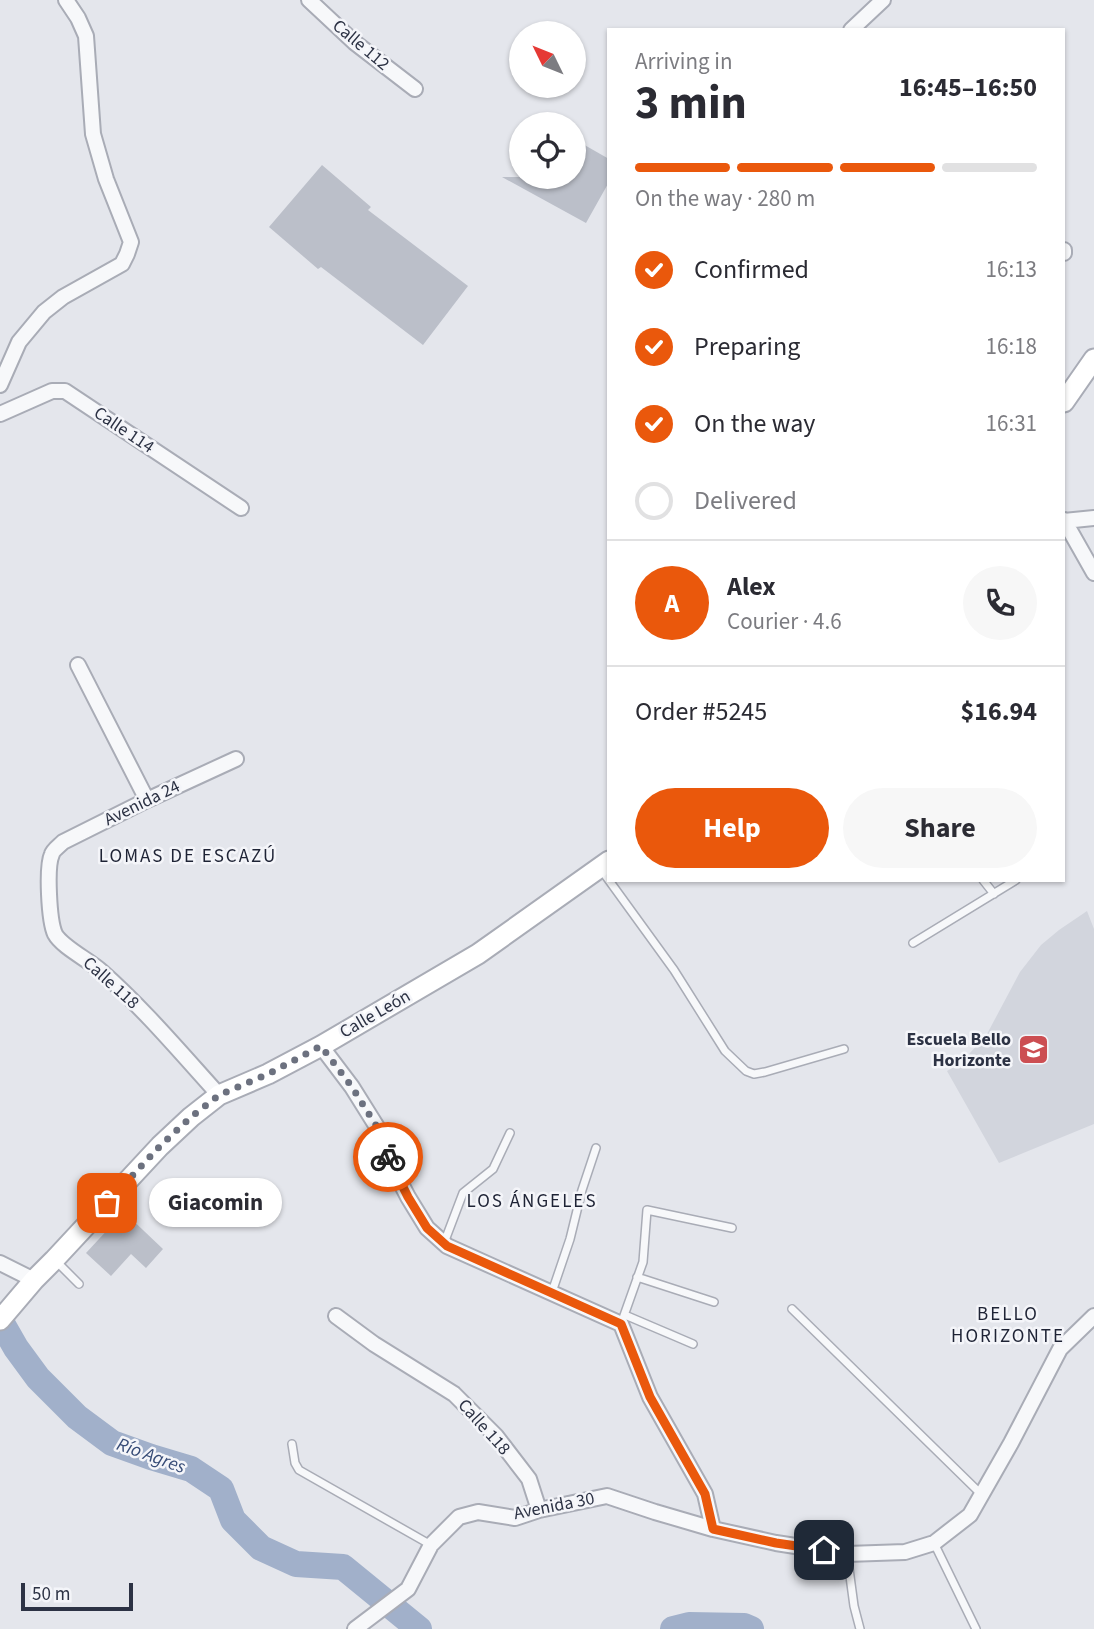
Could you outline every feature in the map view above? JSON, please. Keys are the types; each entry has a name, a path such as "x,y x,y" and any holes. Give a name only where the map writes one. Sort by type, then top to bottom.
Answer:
{"main road":[{"path":"1065,401 1094,359"},
{"name":"Calle León","path":"5,1314 160,1146 219,1095 268,1074 321,1046 478,954 604,864"}],"street":[{"path":"0,385 19,342 44,312 64,297 122,264 131,242 106,179 93,134 86,36 66,0"},
{"name":"Calle 112","path":"309,0 355,42 415,89"},
{"path":"853,28 883,0"},
{"name":"Calle 114","path":"0,414 52,391 65,391 242,508"},
{"path":"1065,521 1094,518"},
{"path":"1065,523 1094,573"},
{"path":"78,665 147,800"},
{"name":"Avenida 24","path":"52,853 63,842 236,759"},
{"name":"Calle 118","path":"52,853 49,877 50,915 55,935 100,970 161,1030 219,1095"},
{"path":"321,1046 352,1087 377,1127 391,1164 427,1228 444,1244 552,1292 623,1319 650,1397 705,1494 713,1529"},
{"path":"0,1263 34,1280"},
{"name":"Avenida 30","path":"355,1629 408,1589 431,1545 459,1517 478,1512 515,1518 539,1510 607,1496 713,1529 776,1543 848,1554 905,1552 934,1543 970,1515 1060,1349 1094,1315"},
{"name":"Calle 118","path":"336,1316 392,1356 454,1394 496,1436 529,1479 539,1510"}],"lane":[{"path":"616,882 725,1051 746,1071 765,1072 844,1049"},
{"path":"985,882 994,894"},
{"path":"913,943 1013,882"},
{"path":"444,1244 463,1193 493,1169 510,1133"},
{"path":"552,1292 596,1148"},
{"path":"693,1344 623,1319 643,1262 647,1210 732,1228"},
{"path":"54,1260 79,1284"},
{"path":"637,1277 714,1302"},
{"path":"792,1309 982,1495"},
{"path":"292,1444 299,1470 431,1545"},
{"path":"934,1543 976,1629"},
{"path":"848,1554 854,1606 860,1629"}],"shaded area":[{"name":"Escuela Bello Horizonte","path":"1087,911 1094,929 1094,1124 999,1163 947,1071 961,1063 987,1034 1020,972 1041,945"}],"building":[{"path":"586,146 607,158 607,186 586,223 524,189 586,189"},
{"path":"322,165 371,207 368,210 468,286 423,345 321,267 318,269 269,227"},
{"path":"124,1212 163,1249 146,1268 131,1254 111,1276 86,1253"}],"waterway":[{"name":"Río Agres","path":"0,1320 38,1378 77,1417 112,1443 191,1469 221,1489 233,1520 261,1548 296,1564 343,1567 419,1629"},
{"name":"Río Agres","path":"673,1629 689,1625 744,1626 751,1629"}],"way so far":[{"path":"107,1203 160,1146 219,1095 268,1074 321,1046 352,1087 377,1127 388,1157"}],"place":[{"name":"Escuela Bello Horizonte","path":"1034,1049"},
{"name":"Giacomin","path":"107,1203"}],"district":[{"name":"LOMAS DE ESCAZÚ","path":"188,856"},
{"name":"LOS ÁNGELES","path":"532,1201"},
{"name":"BELLO HORIZONTE","path":"1008,1325"}],"route":[{"path":"388,1157 427,1228 447,1246 621,1324 650,1397 705,1494 713,1529 824,1550"}]}
